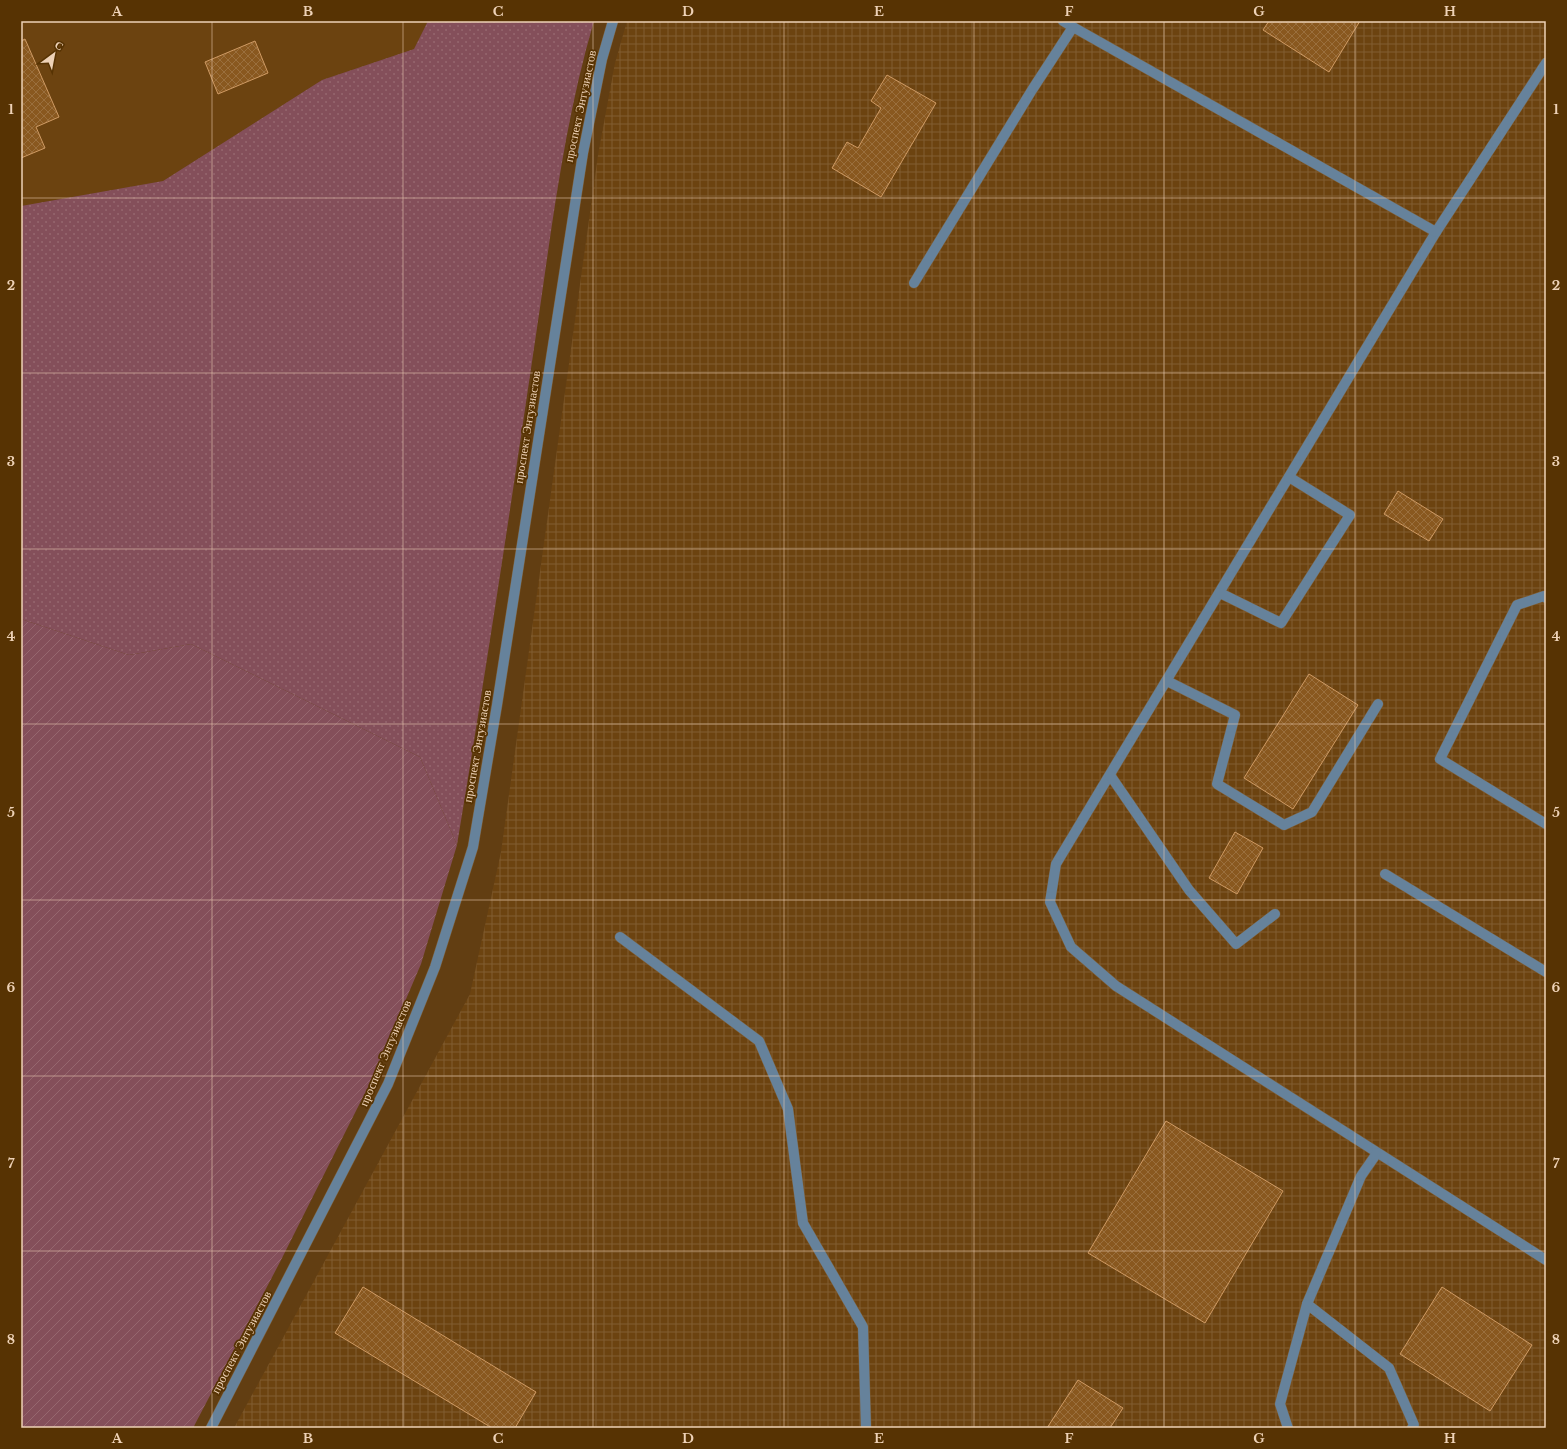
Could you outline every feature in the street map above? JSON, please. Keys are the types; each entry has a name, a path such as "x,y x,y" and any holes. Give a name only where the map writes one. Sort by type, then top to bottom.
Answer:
{"street":[{"name":"проспект Энтузиастов","path":"211,1428 388,1084 435,967 473,847 498,705 583,153 602,59 613,21"},
{"path":"1063,21 1436,232"},
{"path":"914,283 1073,26"},
{"path":"1546,63 1436,232 1056,864 1050,902 1071,947 1116,986 1546,1260"},
{"path":"1220,593 1281,623 1350,515 1289,477"},
{"path":"1546,598 1544,596 1517,604 1440,759 1546,824"},
{"path":"1167,681 1235,715 1218,784 1284,825 1312,812 1378,704"},
{"path":"1110,774 1189,890 1236,944 1276,914"},
{"path":"1385,874 1546,972"},
{"path":"620,937 759,1041 788,1109 803,1223 863,1327 866,1428"},
{"path":"1288,1428 1280,1404 1307,1304 1362,1176 1377,1153"},
{"path":"1307,1304 1389,1368 1414,1425 1412,1428"}],"shaded area":[{"path":"21,21 428,21 414,49 322,80 163,181 21,206"},
{"path":"428,21 594,21 573,103 558,187 506,539 457,845 420,757 191,644 129,655 21,619 21,206 163,181 322,80 414,49"},
{"path":"627,21 1546,21 1546,1428 234,1428 470,994 501,852 598,155 615,63"},
{"path":"21,619 129,655 191,644 420,757 457,845 421,964 371,1081 280,1262 193,1428 21,1428"}],"building":[{"path":"1269,21 1360,21 1329,72 1263,30"},
{"path":"25,39 59,117 36,127 45,148 21,158 21,41"},
{"path":"255,41 268,73 218,94 205,62"},
{"path":"887,75 936,103 881,197 832,168 847,142 858,148 881,108 871,101"},
{"path":"1398,491 1443,519 1429,541 1384,514"},
{"path":"1309,674 1358,705 1293,809 1244,778"},
{"path":"1235,832 1263,848 1237,894 1209,878"},
{"path":"1166,1121 1283,1191 1205,1323 1088,1253"},
{"path":"363,1287 536,1392 515,1428 492,1428 335,1333"},
{"path":"1442,1287 1532,1345 1490,1411 1400,1354"},
{"path":"1078,1380 1123,1408 1110,1428 1047,1428"}]}
